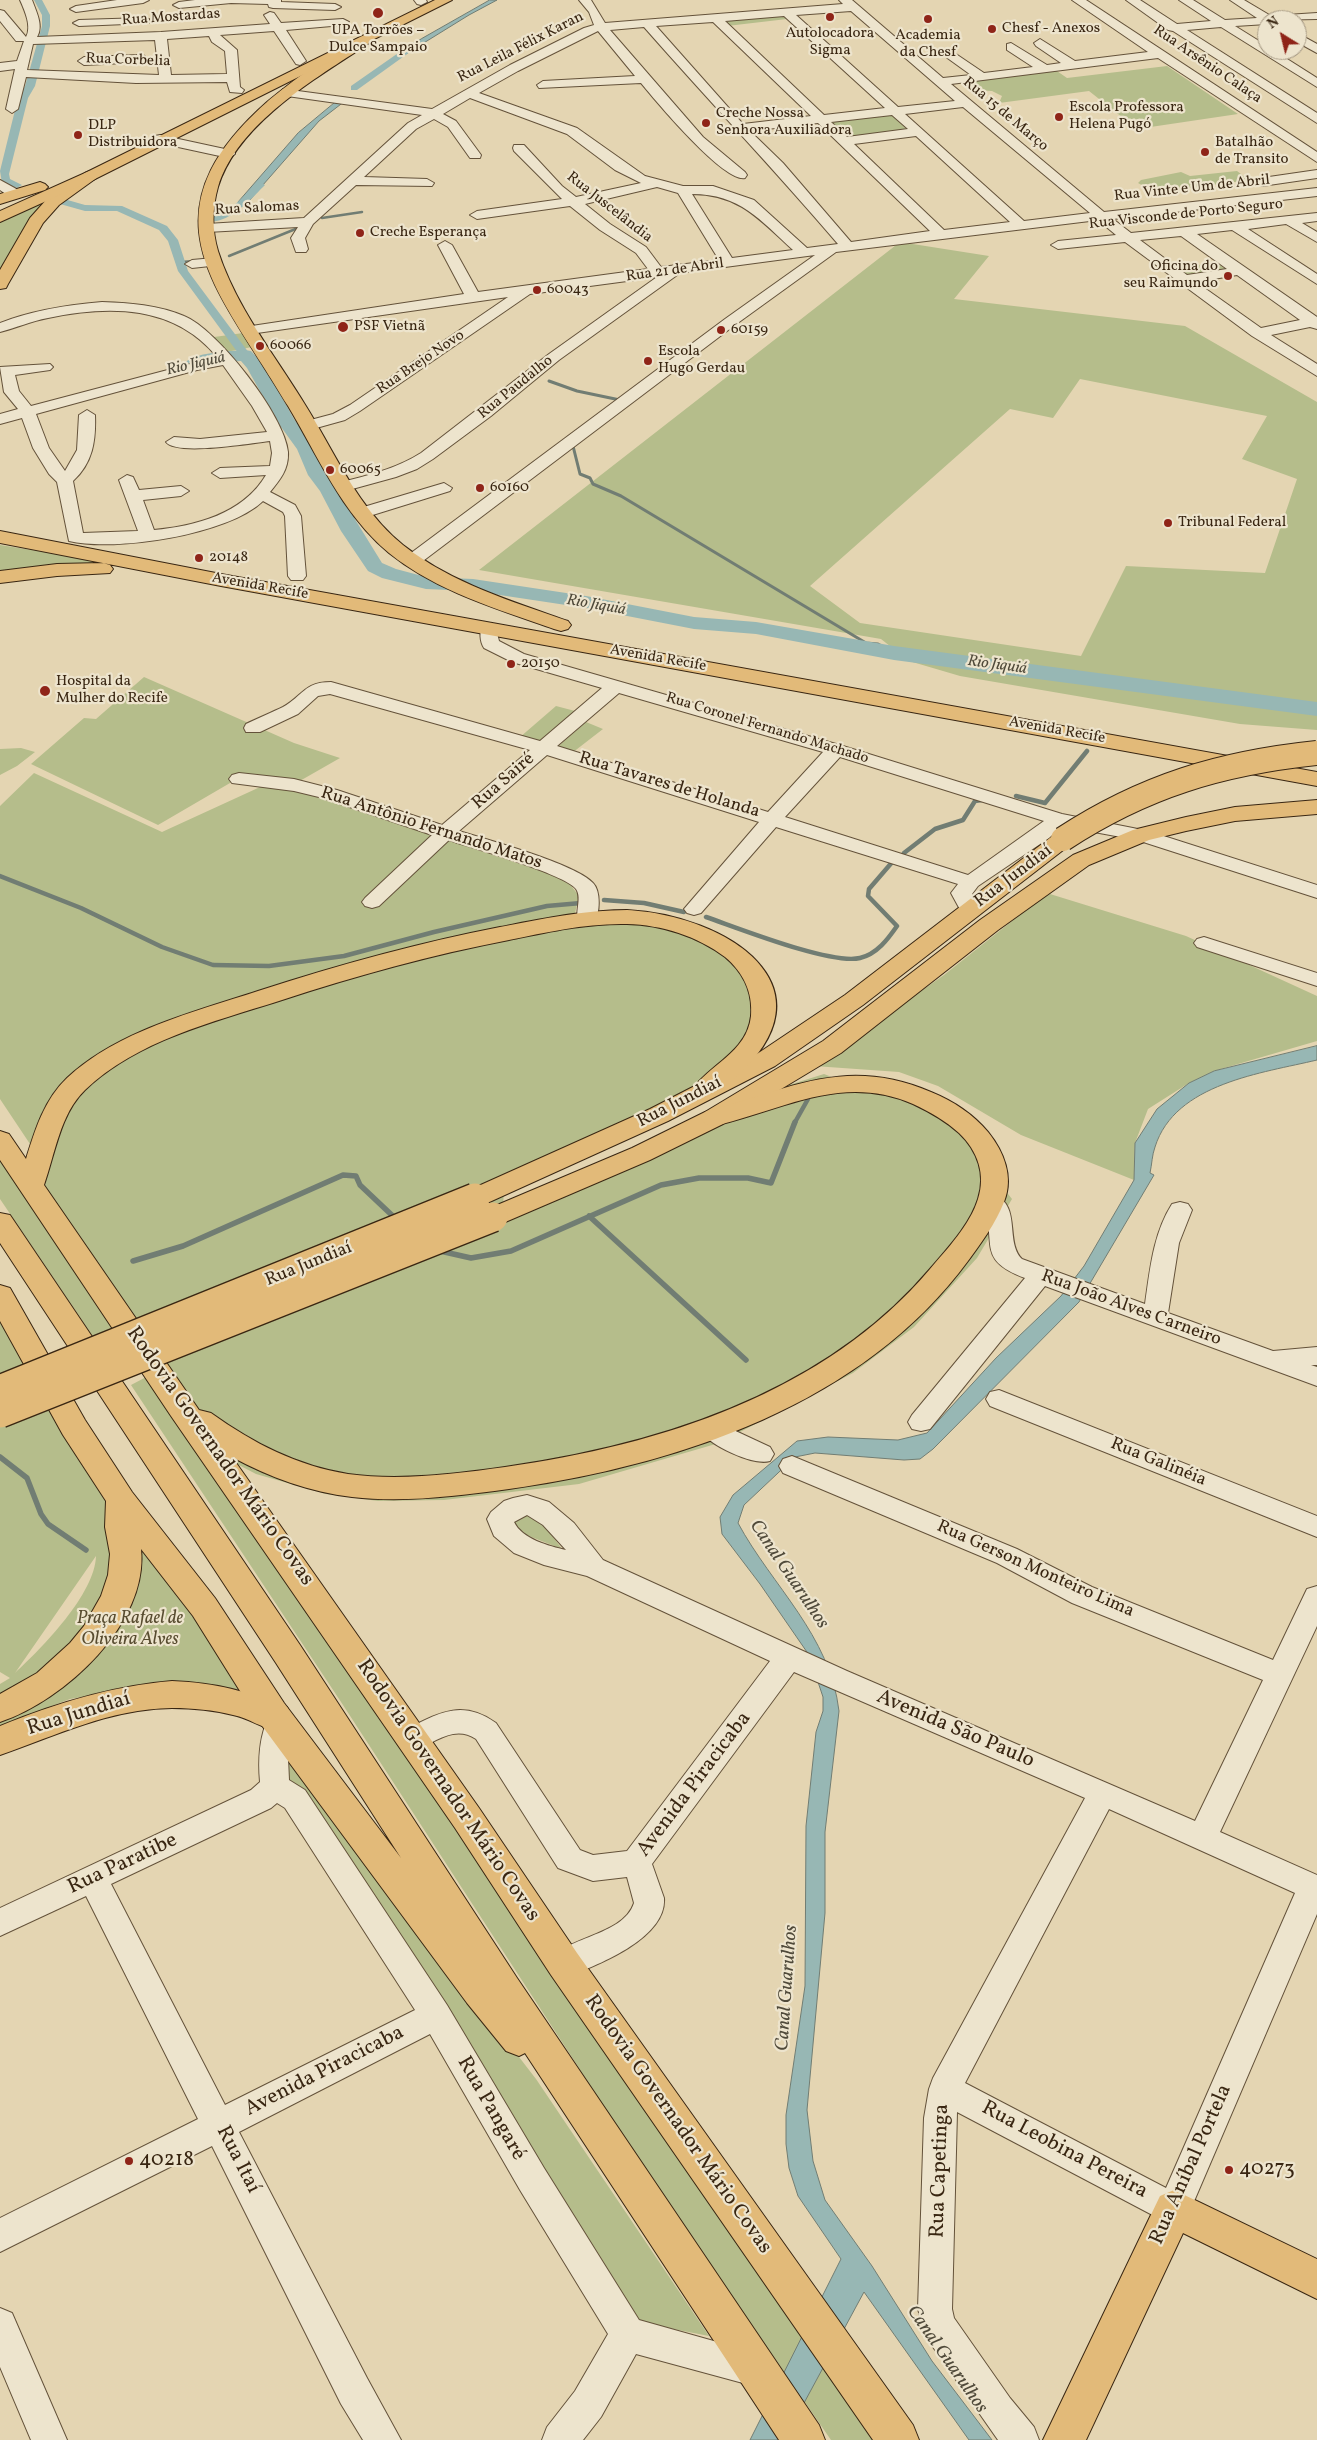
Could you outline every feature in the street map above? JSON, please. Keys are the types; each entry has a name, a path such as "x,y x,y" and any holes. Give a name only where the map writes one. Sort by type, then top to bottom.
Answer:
{"main road":[{"path":"0,206 236,86 298,67 363,41 445,0"},
{"path":"0,217 90,176 422,1"},
{"path":"363,41 287,92 259,118 229,154 214,179 206,215 209,250 226,290 345,486 378,532 396,549 455,585 561,625"},
{"path":"0,284 36,222 53,202 90,176"},
{"path":"0,199 40,187"},
{"name":"Avenida Recife","path":"0,523 1317,763"},
{"name":"Avenida Recife","path":"0,539 1317,779"},
{"path":"0,577 57,570 93,569 199,576"},
{"name":"Rua Jundiaí","path":"0,1413 484,1208 766,1060 806,1034 970,911 1061,829 1168,782 1229,766 1317,753"},
{"name":"Rua Jundiaí","path":"0,1390 484,1208 641,1154 714,1118 832,1047 989,925 1081,860 1141,836 1235,814 1317,807"},
{"path":"30,1187 53,1117 64,1099 74,1086 95,1069 122,1052 186,1024 332,976 442,946 587,919 645,918 680,925 717,940 752,970 760,984 766,1007 758,1038 730,1069 703,1092"},
{"path":"182,1408 222,1437 272,1464 329,1482 367,1487 446,1485 540,1473 619,1457 712,1429 774,1402 820,1376 880,1334 922,1296 954,1259 974,1232 991,1202 995,1183 993,1163 976,1134 946,1110 904,1091 864,1084 824,1085 794,1092 714,1118"},
{"name":"Rodovia Governador Mário Covas","path":"0,1140 30,1187 148,1353 182,1408 413,1739 564,1964 898,2440"},
{"path":"0,1222 282,1646 754,2368 804,2440"},
{"path":"0,1294 74,1427 121,1500 204,1607 277,1720 480,1992 606,2143"},
{"path":"0,1709 31,1694 61,1671 80,1654 111,1612 121,1588 126,1553 121,1528 121,1500"},
{"name":"Rua Jundiaí","path":"0,1741 30,1728 130,1697 196,1694 234,1701 277,1720"},
{"name":"Rua Leobina Pereira","path":"1174,2209 1317,2280"},
{"name":"Rua Aníbal Portela","path":"1064,2440 1174,2209"}],"street":[{"path":"12,109 18,75 34,33 26,0"},
{"path":"77,40 79,24 77,8 142,0"},
{"path":"186,33 177,1 231,0 271,7 333,3"},
{"path":"585,0 594,11 601,27 698,140 740,175"},
{"name":"Rua Arsênio Calaça","path":"1078,0 1317,158"},
{"path":"1132,0 1317,119"},
{"path":"1185,0 1317,85"},
{"path":"1236,0 1257,13"},
{"name":"Rua Mostardas","path":"32,41 161,36 278,26 346,25 333,3"},
{"name":"Rua Leila Félix Karan","path":"301,249 298,238 308,222 356,181 411,127 432,113 504,73 588,30 601,27 786,12 849,4"},
{"name":"Rua 15 de Março","path":"849,4 1127,238 1257,333 1317,371"},
{"path":"1296,4 1317,16"},
{"path":"6,7 32,41"},
{"path":"6,7 20,13 32,41"},
{"path":"271,7 298,67"},
{"path":"786,12 1020,224"},
{"path":"716,18 941,234"},
{"path":"79,24 154,20"},
{"path":"1128,32 1257,21"},
{"path":"648,24 740,128 778,166 848,247"},
{"path":"213,31 216,39 230,50 236,86"},
{"path":"161,36 167,84"},
{"path":"120,38 122,59"},
{"path":"1040,44 1072,65"},
{"path":"1012,47 1044,68"},
{"path":"1093,52 1107,60"},
{"path":"950,54 981,76"},
{"path":"941,82 1160,54"},
{"path":"84,62 141,58"},
{"path":"997,62 1012,72"},
{"name":"Rua Corbelia","path":"0,67 18,75 37,72 167,84 236,86"},
{"path":"504,73 532,82 644,79"},
{"path":"1224,96 1317,85"},
{"path":"287,92 432,113 452,124 475,155"},
{"path":"467,94 481,97 513,111 549,122 572,132 620,167 640,179 683,190 713,190 749,203 805,253"},
{"path":"740,128 967,103"},
{"path":"845,141 919,132"},
{"path":"160,139 229,154"},
{"name":"Rua Juscelândia","path":"519,148 551,184 605,227 641,250 658,272"},
{"path":"1262,182 1317,174"},
{"path":"356,181 428,183"},
{"path":"0,184 15,194"},
{"path":"477,215 573,202 656,184"},
{"path":"683,190 728,263"},
{"name":"Rua Vinte e Um de Abril","path":"1100,215 1317,192"},
{"name":"Rua 21 de Abril","path":"250,330 473,297 941,234 1100,215"},
{"name":"Rua Visconde de Porto Seguro","path":"1058,245 1317,217"},
{"path":"1288,220 1317,238"},
{"name":"Rua Salomas","path":"207,228 308,222"},
{"path":"1235,226 1317,280"},
{"path":"1182,231 1238,272 1315,323"},
{"path":"445,245 473,297"},
{"path":"413,560 573,442 730,322 832,249"},
{"path":"192,264 214,262"},
{"name":"Rua Paudalho","path":"345,486 390,474 411,466 427,456 485,413 554,357 677,270"},
{"path":"1182,280 1238,272"},
{"name":"Rua Brejo Novo","path":"309,425 338,417 354,408 527,290"},
{"path":"0,328 27,317 65,309 116,307 164,313 190,325 200,331 225,358 267,417 280,453 278,470 263,495 249,506 212,523 148,535 77,537 64,480 56,472 41,448 26,410 12,392 3,371 45,367"},
{"path":"1257,333 1315,323"},
{"path":"0,419 26,410 225,358"},
{"path":"64,480 80,463 88,442 88,415"},
{"path":"174,442 208,443 275,436"},
{"path":"260,454 280,453"},
{"path":"234,457 218,466 278,470"},
{"path":"127,480 148,535"},
{"path":"363,513 444,488"},
{"path":"133,496 181,491"},
{"path":"263,495 289,509 293,516 297,576"},
{"name":"Rua Coronel Fernando Machado","path":"489,629 490,644 518,658 617,685 836,750 1061,829 1141,836 1317,892"},
{"name":"Rua Sairé","path":"372,902 444,834 617,685"},
{"name":"Rua Tavares de Holanda","path":"253,728 291,710 311,692 321,688 331,688 544,748 773,818 971,882"},
{"path":"694,909 773,818 836,750"},
{"name":"Rua Antônio Fernando Matos","path":"239,780 294,785 330,794 444,834 565,873 586,886 588,894 587,919"},
{"path":"970,911 960,892 971,882 1042,834 1061,829"},
{"path":"1204,943 1317,980"},
{"name":"Rua João Alves Carneiro","path":"991,1202 999,1210 1002,1220 1001,1247 1006,1260 1019,1269 1317,1377"},
{"path":"1155,1318 1167,1243 1180,1210"},
{"path":"921,1422 1050,1280"},
{"path":"1270,1360 1317,1356"},
{"name":"Rua Galinéia","path":"999,1399 1317,1527"},
{"path":"712,1429 729,1440 761,1454"},
{"name":"Rua Gerson Monteiro Lima","path":"792,1466 1007,1556 1082,1595 1279,1674"},
{"name":"Avenida São Paulo","path":"594,1567 837,1679 1103,1793 1315,1888"},
{"path":"1202,1838 1317,1597"},
{"name":"Avenida Piracicaba","path":"564,1964 616,1939 633,1928 645,1915 649,1902 636,1862 800,1662"},
{"path":"275,1786 273,1758 277,1720"},
{"path":"413,1739 449,1723 462,1720 476,1722 486,1731 569,1859 586,1867 607,1869 636,1862"},
{"name":"Rua Paratibe","path":"0,1923 247,1807 261,1799 275,1786"},
{"name":"Rua Pangaré","path":"275,1786 294,1799 302,1809 436,2015 532,2179 628,2334"},
{"name":"Rua Capetinga","path":"1021,2440 997,2412 938,2324 935,2309 940,2118 945,2089 1103,1793"},
{"name":"Rua Itaí","path":"93,1879 220,2125 354,2392 383,2440"},
{"name":"Rua Aníbal Portela","path":"1174,2209 1315,1888"},
{"name":"Avenida Piracicaba","path":"0,2236 436,2015"},
{"name":"Rua Leobina Pereira","path":"945,2089 1174,2209"},
{"path":"0,2325 49,2440"},
{"path":"560,2440 588,2404 628,2334 754,2368"}],"green space":[{"path":"783,16 787,19 727,26 723,20"},
{"path":"1167,66 1238,114 1137,129 1089,91 999,103 1002,96 992,91 972,90 969,87 981,78 1054,69 1067,78"},
{"path":"892,115 909,131 847,139 829,121"},
{"path":"1237,171 1249,180 1183,189 1174,192 1166,189 1149,189 1138,183 1141,180 1181,172 1190,176"},
{"path":"30,201 48,201 0,278 0,215"},
{"path":"900,242 989,256 954,299 1185,326 1317,402 1317,730 1240,724 960,676 909,661 881,639 479,570","holes":["1080,379 1267,416 1242,459 1297,479 1265,573 1126,566 1081,656 860,623 810,586 1010,409 1053,418"]},
{"path":"1217,263 1227,270 1188,278 1169,268"},
{"path":"243,333 252,347 221,353 207,338"},
{"path":"0,545 120,564 0,574"},
{"path":"144,677 294,743 340,758 298,782 242,776 158,825 31,764 84,718 96,719"},
{"path":"556,706 575,711 538,744 519,738"},
{"path":"586,722 603,729 572,753 555,749"},
{"path":"21,748 35,752 17,766 0,775 0,749"},
{"path":"34,773 162,832 271,782 566,879 579,896 575,913 364,962 114,1048 34,1150 0,1099 0,806"},
{"path":"1050,894 1186,936 1317,996 1317,1041 1214,1071 1189,1083 1148,1109 1135,1143 1134,1180 1021,1135 938,1086 899,1072 814,1066 944,975 1036,902"},
{"path":"615,917 687,922 727,948 765,1007 730,1069 504,1188 503,1210 754,1096 824,1074 855,1086 906,1095 955,1126 1012,1199 977,1258 914,1327 853,1373 719,1443 579,1484 444,1500 378,1501 326,1494 256,1474 214,1452 30,1187 53,1117 122,1052 331,976"},
{"path":"0,1148 124,1333 98,1344 0,1199"},
{"name":"Praça Rafael de Oliveira Alves","path":"0,1292 272,1713 130,1689 70,1699 0,1726 0,1684 10,1678 0,1672","holes":["96,1556 87,1587 65,1619 39,1650 15,1673"]},
{"path":"150,1375 885,2440 831,2440 653,2182 343,1705 131,1385"},
{"path":"521,1512 539,1518 562,1549 516,1531 510,1520"},
{"path":"284,1752 536,2079 709,2336 632,2321 288,1783"}],"water":[{"path":"490,0 497,0 401,57 395,57 421,39"},
{"path":"338,100 345,101 319,121 248,202 238,202 298,133"},
{"path":"1317,1046 1317,1060 1247,1076 1223,1084 1181,1108 1165,1125 1155,1147 1150,1173 1154,1175 1079,1302 933,1449 920,1459 904,1460 815,1453 795,1457 744,1505 738,1523 812,1635 824,1658 833,1684 839,1711 825,1832 825,1913 807,2110 813,2161 825,2200 872,2266 932,2361 992,2440 969,2440 864,2292 784,2440 750,2440 841,2259 798,2196 789,2168 786,2144 786,2115 805,1986 806,1826 816,1732 823,1711 823,1697 809,1655 760,1584 722,1534 720,1517 733,1495 797,1441 828,1437 898,1440 927,1433 996,1358 1061,1296 1084,1266 1134,1180 1135,1143 1157,1109 1189,1083 1214,1071"}],"waterway":[{"path":"17,185 5,181 4,174 23,98 30,86 46,26 46,15 38,0"},
{"path":"354,88 417,44"},
{"path":"211,219 235,210 260,185"},
{"path":"64,202 85,208 118,208 149,220 163,228 173,240 183,271 245,355"},
{"path":"322,218 362,212"},
{"path":"229,256 298,228"},
{"path":"181,262 195,261"},
{"name":"Rio Jiquiá","path":"193,364 213,358 245,355 255,365 285,420 306,449 318,475 329,490 351,531 375,567 389,574 426,583 473,585 586,602 694,623 756,628 894,653 1317,709"},
{"path":"549,381 577,391 620,400"},
{"path":"572,442 580,474 590,478 593,484 621,496 866,643 878,644 894,653"},
{"path":"1016,796 1045,803 1087,751"},
{"path":"904,853 935,829 963,820 975,801 982,800"},
{"path":"706,917 807,951 846,959 860,958 877,950 897,926 868,896 869,889 894,860"},
{"path":"0,876 81,908 162,947 213,965 269,966 344,956 434,932 547,906 581,903"},
{"path":"604,900 644,903 684,912"},
{"path":"795,1123 808,1099"},
{"path":"590,1216 661,1185 699,1178 748,1178 771,1183 795,1123"},
{"path":"133,1261 183,1246 343,1175 356,1176 360,1185 397,1220"},
{"path":"440,1251 471,1258 511,1251 590,1216"},
{"path":"590,1216 746,1360"},
{"path":"0,1457 27,1478 41,1514 48,1524 86,1550"}],"place":[{"name":"UPA Torrões – Dulce Sampaio","path":"378,13"},
{"name":"Autolocadora Sigma","path":"830,17"},
{"name":"Academia da Chesf","path":"928,19"},
{"name":"Chesf - Anexos","path":"992,29"},
{"name":"Escola Professora Helena Pugó","path":"1059,117"},
{"name":"Creche Nossa Senhora Auxiliadora","path":"706,123"},
{"name":"DLP Distribuidora","path":"78,135"},
{"name":"Batalhão de Transito","path":"1205,152"},
{"name":"Creche Esperança","path":"360,233"},
{"name":"Oficina do seu Raimundo","path":"1228,276"},
{"name":"60043","path":"537,290"},
{"name":"PSF Vietnã","path":"343,327"},
{"name":"60159","path":"721,330"},
{"name":"60066","path":"260,346"},
{"name":"Escola Hugo Gerdau","path":"648,361"},
{"name":"60065","path":"330,470"},
{"name":"60160","path":"480,488"},
{"name":"Tribunal Federal","path":"1168,523"},
{"name":"20148","path":"199,558"},
{"name":"20150","path":"511,664"},
{"name":"Hospital da Mulher do Recife","path":"45,691"},
{"name":"40218","path":"129,2161"},
{"name":"40273","path":"1229,2170"}],"water label":[{"name":"Canal Guarulhos","path":"788,1575"},
{"name":"Canal Guarulhos","path":"788,1988"},
{"name":"Canal Guarulhos","path":"946,2360"}]}
